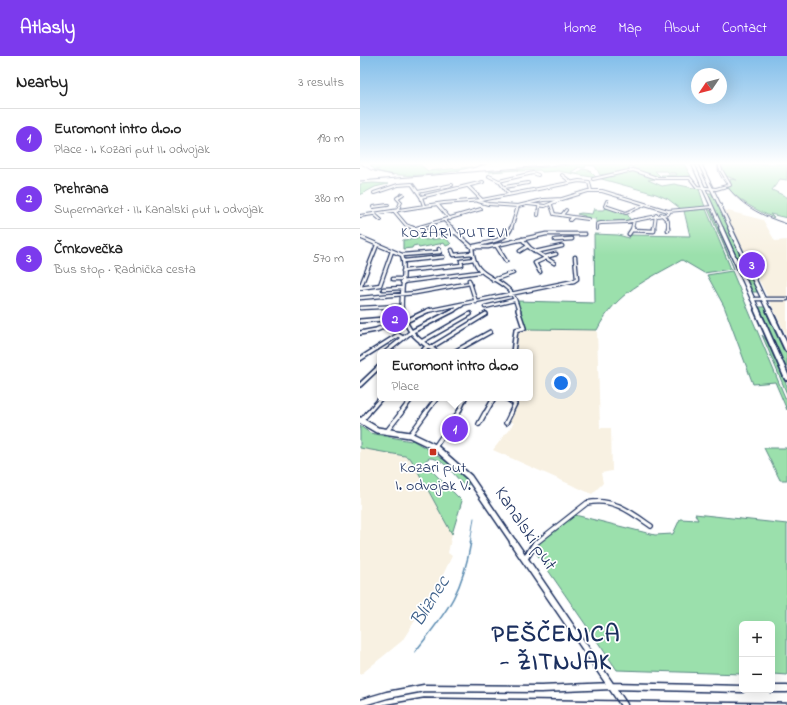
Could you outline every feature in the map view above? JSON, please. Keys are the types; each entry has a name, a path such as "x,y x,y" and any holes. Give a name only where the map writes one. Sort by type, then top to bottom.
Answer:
{"main road":[{"path":"707,194 787,378"},
{"path":"713,194 787,349"}],"street":[{"path":"396,212 401,202 397,198 403,194"},
{"path":"419,194 424,206"},
{"path":"421,197 433,194"},
{"path":"476,194 482,200"},
{"path":"360,216 396,212 437,204 482,200 508,194"},
{"path":"528,204 539,207 551,205 562,199 579,194"},
{"path":"615,194 644,205 670,211 712,207"},
{"path":"476,200 488,204 518,206 547,199 562,199"},
{"path":"607,201 605,206 626,213 644,205"},
{"path":"437,204 450,219"},
{"path":"373,207 388,205"},
{"path":"551,205 554,214 588,219"},
{"path":"380,206 384,213"},
{"path":"472,247 498,240 510,232 518,206"},
{"path":"538,215 539,207"},
{"path":"412,229 445,221 481,209"},
{"path":"562,215 566,210"},
{"path":"597,229 597,224 601,223 634,220 669,213 670,211"},
{"path":"396,212 402,222 412,229 456,233"},
{"path":"374,214 381,220"},
{"path":"661,214 668,221 668,230"},
{"path":"632,230 654,231 656,215"},
{"path":"570,220 573,217"},
{"path":"629,234 632,230 634,220"},
{"path":"445,221 472,247 546,234 585,234"},
{"path":"568,238 570,234"},
{"path":"360,241 361,237 402,255 440,252 439,249"},
{"path":"555,240 572,238"},
{"path":"522,239 528,246 554,263"},
{"path":"377,244 360,288 379,286 392,251"},
{"path":"496,244 506,261"},
{"path":"520,251 528,246"},
{"path":"536,252 562,246"},
{"path":"472,247 472,253 479,272"},
{"path":"452,250 454,255 472,253"},
{"path":"540,272 535,264 556,254"},
{"path":"402,255 404,261 401,296 403,320 411,332 421,342 432,349"},
{"path":"404,261 443,257"},
{"path":"360,333 376,330 432,309 513,295 576,280 575,257"},
{"path":"403,271 462,265 461,261 474,259"},
{"path":"393,279 402,280 479,272 508,288 513,295 524,328 516,330 513,349"},
{"path":"493,280 513,273"},
{"path":"360,298 401,296 469,281 476,302"},
{"path":"383,289 402,288"},
{"path":"752,299 787,299"},
{"path":"485,307 514,300"},
{"path":"390,349 411,332 462,305"},
{"path":"360,308 401,306"},
{"path":"421,342 470,314"},
{"path":"426,349 486,314"},
{"path":"360,321 384,319 386,320 385,326"},
{"path":"459,349 490,332"},
{"path":"360,359 398,334 404,338"},
{"path":"360,385 377,369"},
{"path":"361,421 378,401"},
{"path":"387,431 410,401"},
{"path":"410,435 435,401"},
{"path":"435,447 458,414 464,401"},
{"path":"479,424 492,401"},
{"path":"506,423 515,404 510,401"},
{"name":"Kanalski put","path":"361,421 377,430 410,435 435,447 469,478 624,705"},
{"path":"525,559 537,541 593,500 608,501 617,505 651,526"},
{"path":"360,703 387,695 424,688 541,689 612,686 739,689"},
{"path":"775,689 787,689"}],"shaded area":[{"path":"724,210 763,220 775,241 787,240 787,336"},
{"path":"526,329 597,330 600,428 611,428 612,471 601,473 603,483 592,494 493,450 514,423 508,421 513,415 516,403 512,401 533,401 533,349 514,349 517,331"},
{"path":"360,448 405,456 411,459 452,534 448,553 452,556 439,583 402,641 360,675"}],"green space":[{"path":"657,194 701,194 705,207 681,209 668,199"},
{"path":"708,194 712,194 718,205 758,292 753,292"},
{"path":"734,194 781,194 787,197 787,218 770,214 774,218 755,209"},
{"path":"594,208 594,210 603,210 607,208 627,213 630,220 596,223 596,219 584,218 585,216 577,214 592,214"},
{"path":"706,209 731,269 704,273 682,260 645,281 623,296 613,306 597,330 526,329 517,301 595,303 594,234 618,235 629,238 630,235 690,236 684,211"},
{"path":"708,209 711,211 734,269"},
{"path":"424,236 425,240 446,238 451,244 446,246 444,243 419,248 417,245 413,246 412,248 403,249 403,240 417,239 418,237"},
{"path":"732,271 787,402 787,410 775,382 753,384 724,306 707,275"},
{"path":"758,307 765,307 787,354 787,373"},
{"path":"762,335 768,342 787,386 787,394"},
{"path":"360,426 370,433 412,440 429,450 428,452 449,464 468,481 468,486 466,487 440,461 429,458 425,461 426,465 462,501 452,534 411,459 405,456 360,448"},
{"path":"764,448 787,448 787,480 780,480"},
{"path":"695,514 787,524 787,675 775,674 775,621 739,621 739,674 617,670 532,547 575,515 655,535 673,534 680,519 698,520"}],"building":[{"path":"456,422 463,425 456,435 448,433"}],"waterway":[{"name":"Bliznec","path":"470,543 474,518"},
{"name":"Bliznec","path":"415,652 444,614 458,590 471,542"}],"tram line":[{"path":"384,705 424,698 787,703"}],"railway":[{"path":"734,194 751,208 787,224"}],"place":[{"name":"Črnkovečka","path":"752,265"},
{"name":"Prehrana","path":"395,319"},
{"name":"Euromont intro d.o.o","path":"455,429"},
{"name":"Kozari put I. odvojak V.","path":"433,452"}],"district":[{"name":"KOZARI PUTEVI","path":"455,233"},
{"name":"PEŠČENICA - ŽITNJAK","path":"556,649"}]}
